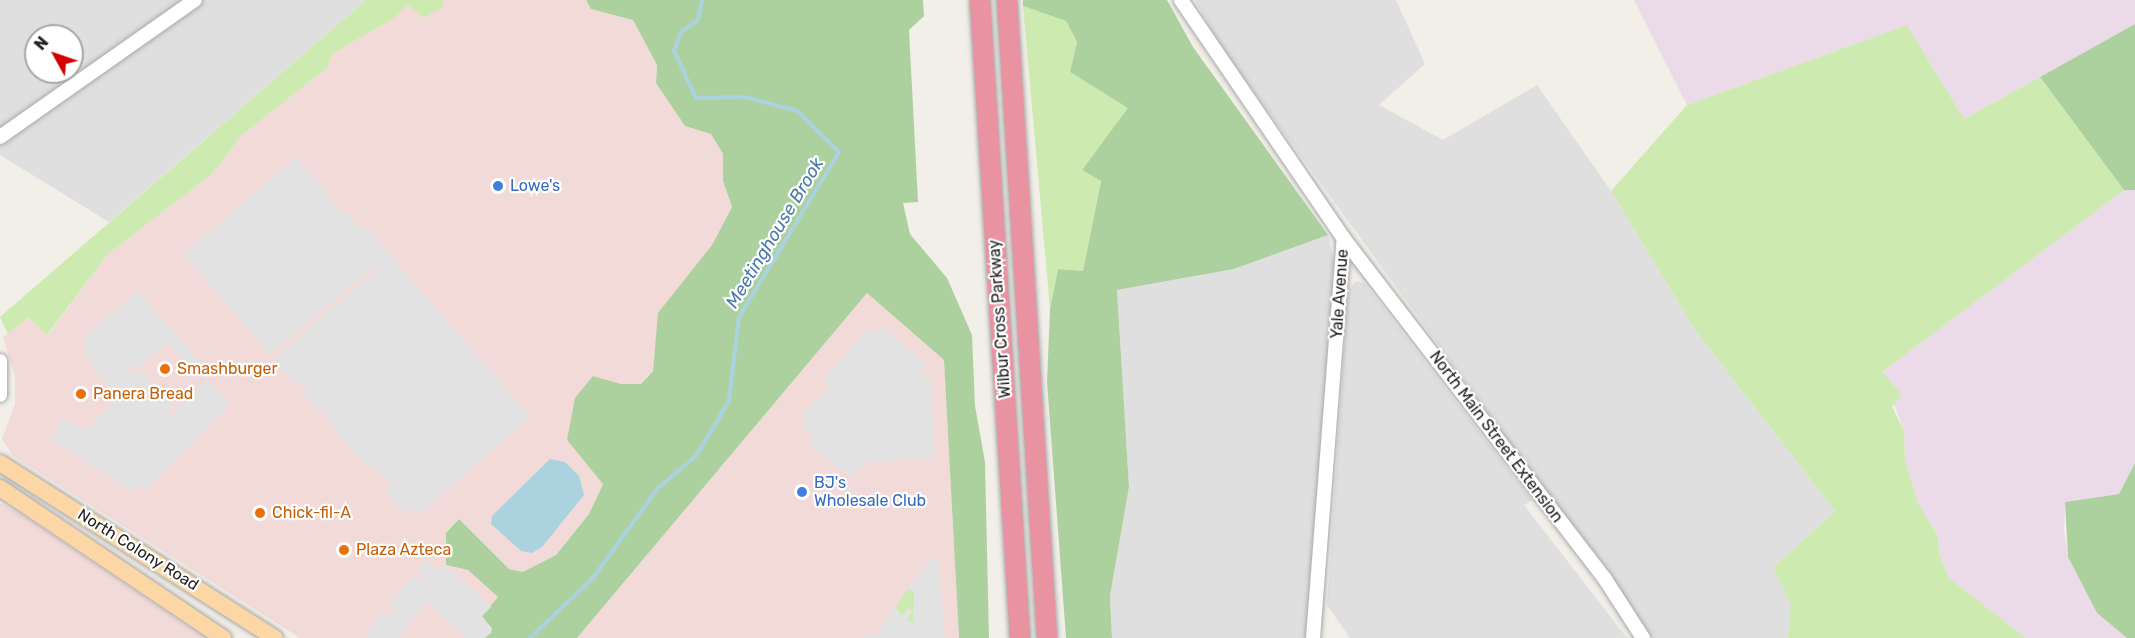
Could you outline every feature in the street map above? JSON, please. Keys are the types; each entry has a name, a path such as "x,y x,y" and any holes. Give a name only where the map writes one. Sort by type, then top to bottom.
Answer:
{"highway":[{"name":"Wilbur Cross Parkway","path":"980,0 1020,638"},
{"name":"Wilbur Cross Parkway","path":"1007,0 1040,535 1049,638"},
{"path":"1013,536 1013,638"}],"main road":[{"name":"North Colony Road","path":"0,463 275,638"},
{"name":"North Colony Road","path":"0,489 223,638"}],"street":[{"path":"0,137 195,0"},
{"name":"Yale Avenue","path":"1181,0 1344,239 1313,638"},
{"name":"North Main Street Extension","path":"1344,239 1605,579 1643,638"},
{"path":"0,361 0,395"}],"shaded area":[{"path":"0,0 366,0 109,222 0,155"},
{"path":"443,0 586,0 591,9 633,20 657,65 656,83 685,126 711,134 723,154 723,181 732,207 712,245 659,313 653,370 641,384 621,384 593,376 567,440 603,483 589,514 556,555 524,572 509,569 459,519 446,533 446,565 468,570 498,597 491,607 485,638 300,638 13,456 2,439 15,404 15,376 3,337 28,317 48,335 108,254 212,174 242,135 327,68 332,54 393,19 408,5 444,7"},
{"path":"1195,0 1396,0 1425,64 1379,105 1443,140 1537,85 1611,191 1695,330 1835,511 1773,568 1791,605 1788,638 1652,638 1222,48"},
{"path":"1634,0 2135,0 2135,24 1964,119 1907,25 1687,105"},
{"path":"296,157 344,214 347,212 362,230 367,228 530,417 419,514 411,508 404,514 384,490 391,483 371,465 367,467 326,419 328,415 323,409 319,412 303,394 306,390 300,383 297,386 274,359 378,268 374,266 270,355 184,254"},
{"path":"2124,190 2135,190 2135,463 2119,494 2065,502 2064,532 2068,557 2097,613 2127,638 2026,638 1949,578 1939,554 1938,536 1918,503 1905,460 1904,430 1882,372"},
{"path":"1328,235 1334,264 1309,638 1112,638 1110,596 1129,487 1117,290 1234,269"},
{"path":"1356,281 1364,283 1532,500 1524,505 1627,638 1350,638 1327,605 1348,291"},
{"path":"138,291 211,375 203,380 167,343 134,371 127,364 125,368 132,375 140,369 174,403 168,411 178,421 174,412 207,380 231,403 145,491 136,484 132,492 51,439 63,419 86,430 126,390 117,394 90,367 93,363 83,353 87,335"},
{"path":"867,293 944,360 959,638 577,638"},
{"path":"882,327 925,363 919,375 930,377 935,458 868,462 849,477 807,443 813,434 804,427 804,410 831,388 824,380 867,329 874,335"},
{"path":"0,503 27,518 205,638 0,638"},
{"path":"932,558 939,559 944,638 863,638 872,632 876,637 894,606 902,616 909,608 912,612 906,620 914,623 914,591 908,589"},
{"path":"428,560 438,571 446,565 491,607 482,616 492,632 485,638 463,638 464,635 425,601 399,638 364,638 382,611 389,616 396,610 389,603 414,576 424,581 418,569"}],"green space":[{"path":"366,0 443,0 444,6 424,18 408,5 393,19 332,54 327,68 242,135 212,174 108,254 47,335 28,317 8,334 0,317"},
{"path":"586,0 923,0 924,16 909,30 918,202 903,203 910,234 947,278 972,335 975,406 985,462 989,638 959,638 944,360 867,293 577,638 485,638 492,629 482,616 498,597 468,570 446,565 446,533 459,519 509,569 523,572 556,555 589,514 603,484 567,440 575,398 593,376 621,384 641,384 653,371 658,313 712,245 732,207 723,181 723,154 711,134 685,126 656,83 657,65 633,20 591,9"},
{"path":"1023,0 1167,0 1193,47 1328,235 1234,269 1117,290 1129,487 1110,596 1112,638 1066,638 1047,382 1050,309 1058,269 1083,271 1101,181 1082,170 1128,108 1070,72 1077,42 1066,21 1023,6"},
{"path":"1023,6 1066,21 1077,42 1070,72 1129,108 1082,170 1101,180 1083,271 1058,269 1050,309"},
{"path":"2135,24 2135,190 2124,190 2040,77"},
{"path":"1907,25 1964,119 2040,77 2124,190 1882,372 1902,395 1892,407 1904,430 1905,460 1918,503 1938,536 1939,554 1949,578 2026,638 1788,638 1791,605 1773,568 1835,511 1695,330 1611,191 1687,105"},
{"path":"2135,463 2135,638 2127,638 2097,613 2068,557 2065,502 2119,494"},
{"path":"908,589 914,591 913,624 906,619 908,609 902,616 894,609"}],"water":[{"path":"550,459 565,462 579,476 584,495 542,547 532,553 521,551 491,524 492,516"}],"waterway":[{"name":"Meetinghouse Brook","path":"530,638 593,578 658,488 696,456 729,401 739,317 839,152 797,111 745,97 696,98 674,51 681,32 698,20 702,0"}],"place":[{"name":"Lowe's","path":"498,186"},
{"name":"Smashburger","path":"165,369"},
{"name":"Panera Bread","path":"81,394"},
{"name":"BJ's Wholesale Club","path":"802,492"},
{"name":"Chick-fil-A","path":"260,513"},
{"name":"Plaza Azteca","path":"344,550"}]}
